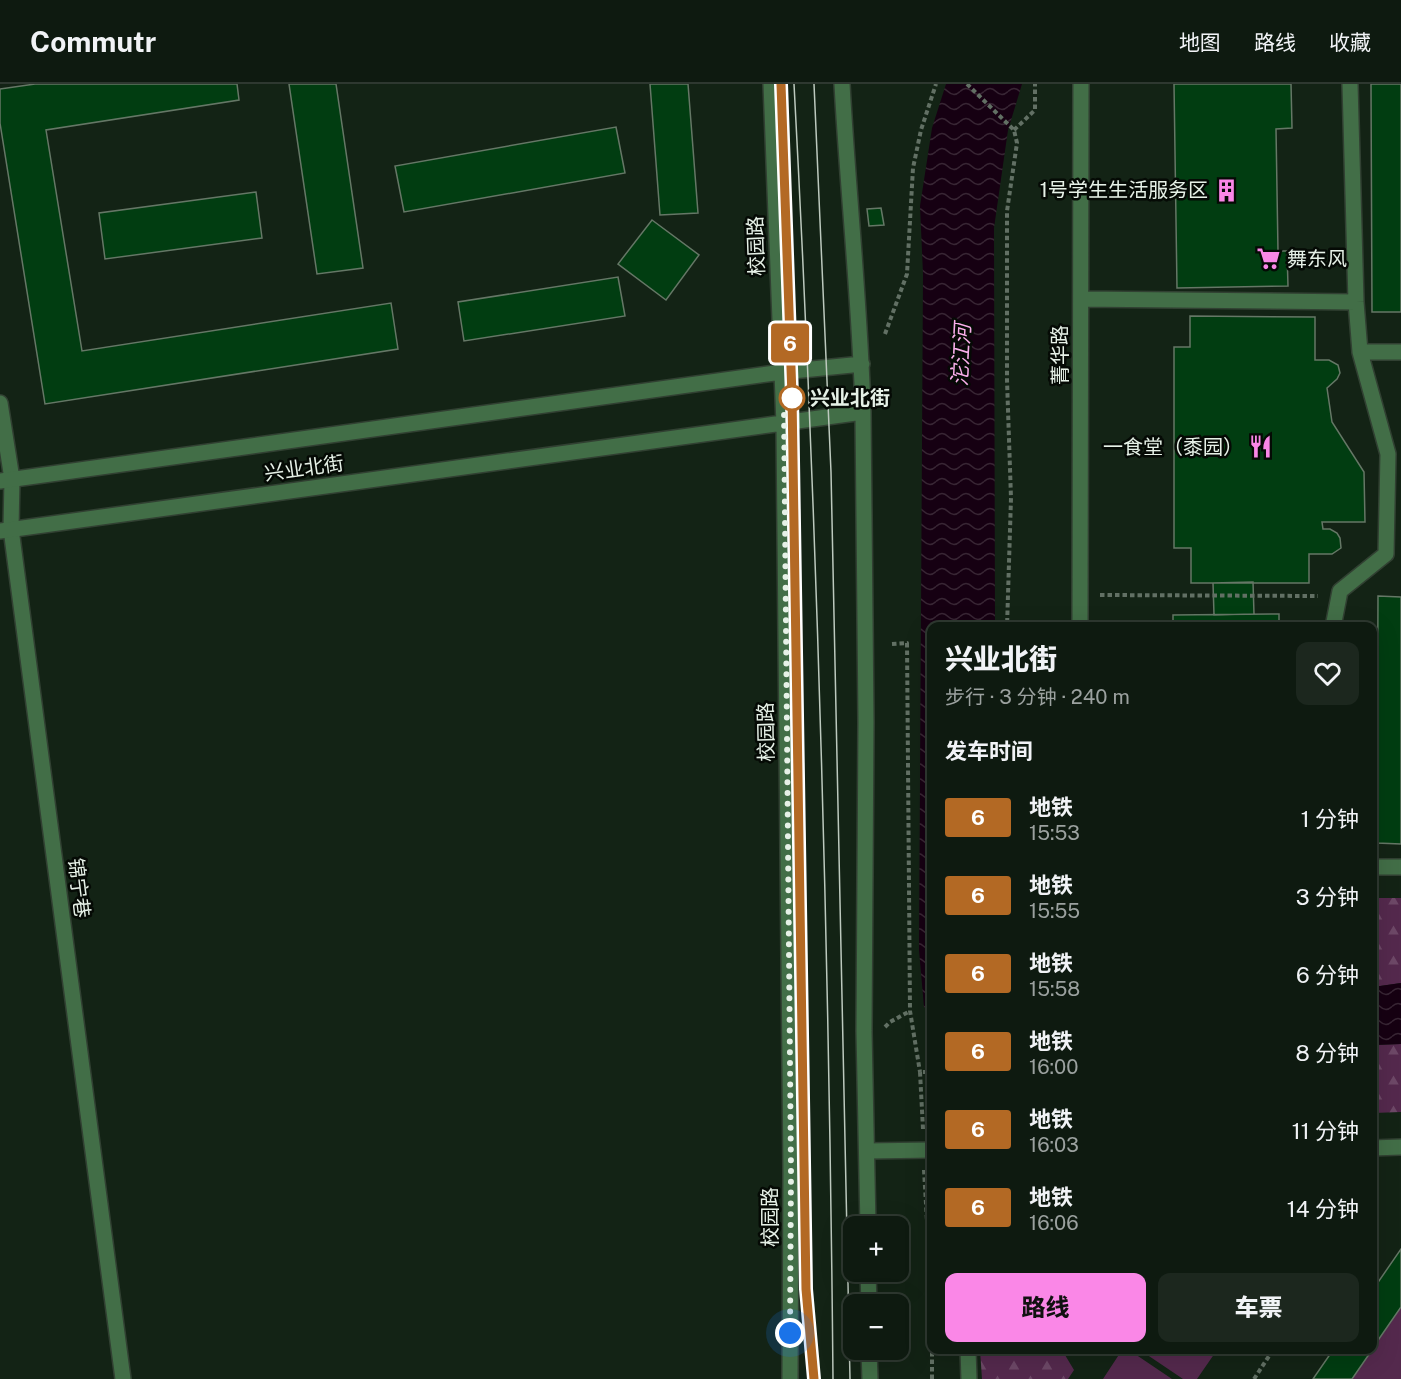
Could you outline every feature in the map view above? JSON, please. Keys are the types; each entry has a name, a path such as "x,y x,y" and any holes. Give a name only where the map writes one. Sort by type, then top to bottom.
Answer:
{"street":[{"name":"校园路","path":"771,84 784,424 791,1172 790,1379"},
{"path":"842,84 862,364 866,710 864,1031 868,1216"},
{"name":"菁华路","path":"1080,622 1081,84"},
{"path":"1334,622 1340,591 1394,554 1395,455 1360,352 1356,302 1350,84"},
{"path":"1081,300 1356,302"},
{"path":"1360,352 1401,352"},
{"name":"兴业北街","path":"6,480 782,372 862,364"},
{"name":"锦宁巷","path":"0,403 6,480 5,530 123,1379"},
{"name":"兴业北街","path":"5,530 863,412"},
{"path":"1377,867 1401,867"},
{"path":"1377,1148 1401,1147"},
{"path":"867,1151 927,1150"},
{"path":"968,1354 969,1379"},
{"path":"869,1360 870,1379"}],"path":[{"path":"885,334 907,274 913,168 921,130 936,84"},
{"path":"967,84 1014,130 1017,143 1007,211 1007,380 1011,498 1007,622"},
{"path":"1014,130 1035,111 1035,84"},
{"path":"1080,595 1340,596"},
{"path":"892,644 907,643 910,1011 920,1072 927,1150"},
{"path":"920,1072 927,1072"},
{"path":"932,1379 933,1354"},
{"path":"1254,1379 1270,1354"}],"green space":[{"path":"1377,898 1401,898 1401,983 1377,986"},
{"path":"1401,1044 1401,1112 1377,1113 1377,1045"},
{"path":"1401,1249 1401,1379 1313,1379 1330,1354 1377,1354 1377,1285"},
{"path":"980,1354 1064,1354 1074,1370 1068,1379 982,1379"},
{"path":"1119,1354 1135,1354 1172,1379 1103,1379"},
{"path":"1146,1354 1214,1354 1197,1379 1183,1379"}],"water":[{"name":"沱江河","path":"946,84 1022,84 1008,130 994,228 995,622 927,622 927,1010 924,1007 919,950 923,274 920,206 932,128"},
{"path":"1401,983 1401,1044 1377,1045 1377,986"}],"building":[{"path":"35,84 237,84 239,100 46,130 82,351 391,303 398,349 45,404 0,123 0,89"},
{"path":"289,84 336,84 363,268 317,274"},
{"path":"650,84 688,84 698,213 660,215"},
{"name":"1号学生生活服务区","path":"1174,84 1291,84 1292,128 1276,129 1278,251 1287,251 1288,286 1177,288"},
{"path":"1371,84 1401,84 1401,312 1372,312"},
{"path":"616,127 625,173 404,212 395,166"},
{"path":"256,192 262,238 105,259 99,213"},
{"path":"881,208 884,225 869,226 867,209"},
{"path":"652,220 699,255 666,300 618,264"},
{"path":"618,277 625,316 464,341 458,302"},
{"name":"一食堂（黍园）","path":"1190,316 1315,317 1315,360 1329,360 1338,365 1340,373 1327,388 1332,422 1364,472 1365,522 1322,522 1323,529 1330,529 1337,533 1341,548 1332,554 1309,554 1309,583 1191,583 1191,548 1174,548 1174,347 1190,347"},
{"path":"1253,582 1254,614 1214,615 1213,583"},
{"path":"1378,596 1401,597 1401,844 1377,843"},
{"path":"1279,614 1279,622 1173,622 1173,615"},
{"path":"1401,1249 1401,1307 1377,1342 1377,1284"},
{"path":"1330,1354 1369,1354 1352,1379 1313,1379"}],"tram line":[{"path":"794,84 821,731 833,1379"},
{"path":"814,84 831,472 850,1379"}],"metro line":[{"name":"6","path":"781,84 792,396 806,1289 814,1379"}],"place":[{"name":"1号学生生活服务区","path":"1226,190"},
{"name":"舞东风","path":"1269,259"},
{"name":"兴业北街","path":"792,398"},
{"name":"一食堂（黍园）","path":"1261,447"}],"route":[{"path":"790,1333 791,1172 784,407 792,398"}]}
